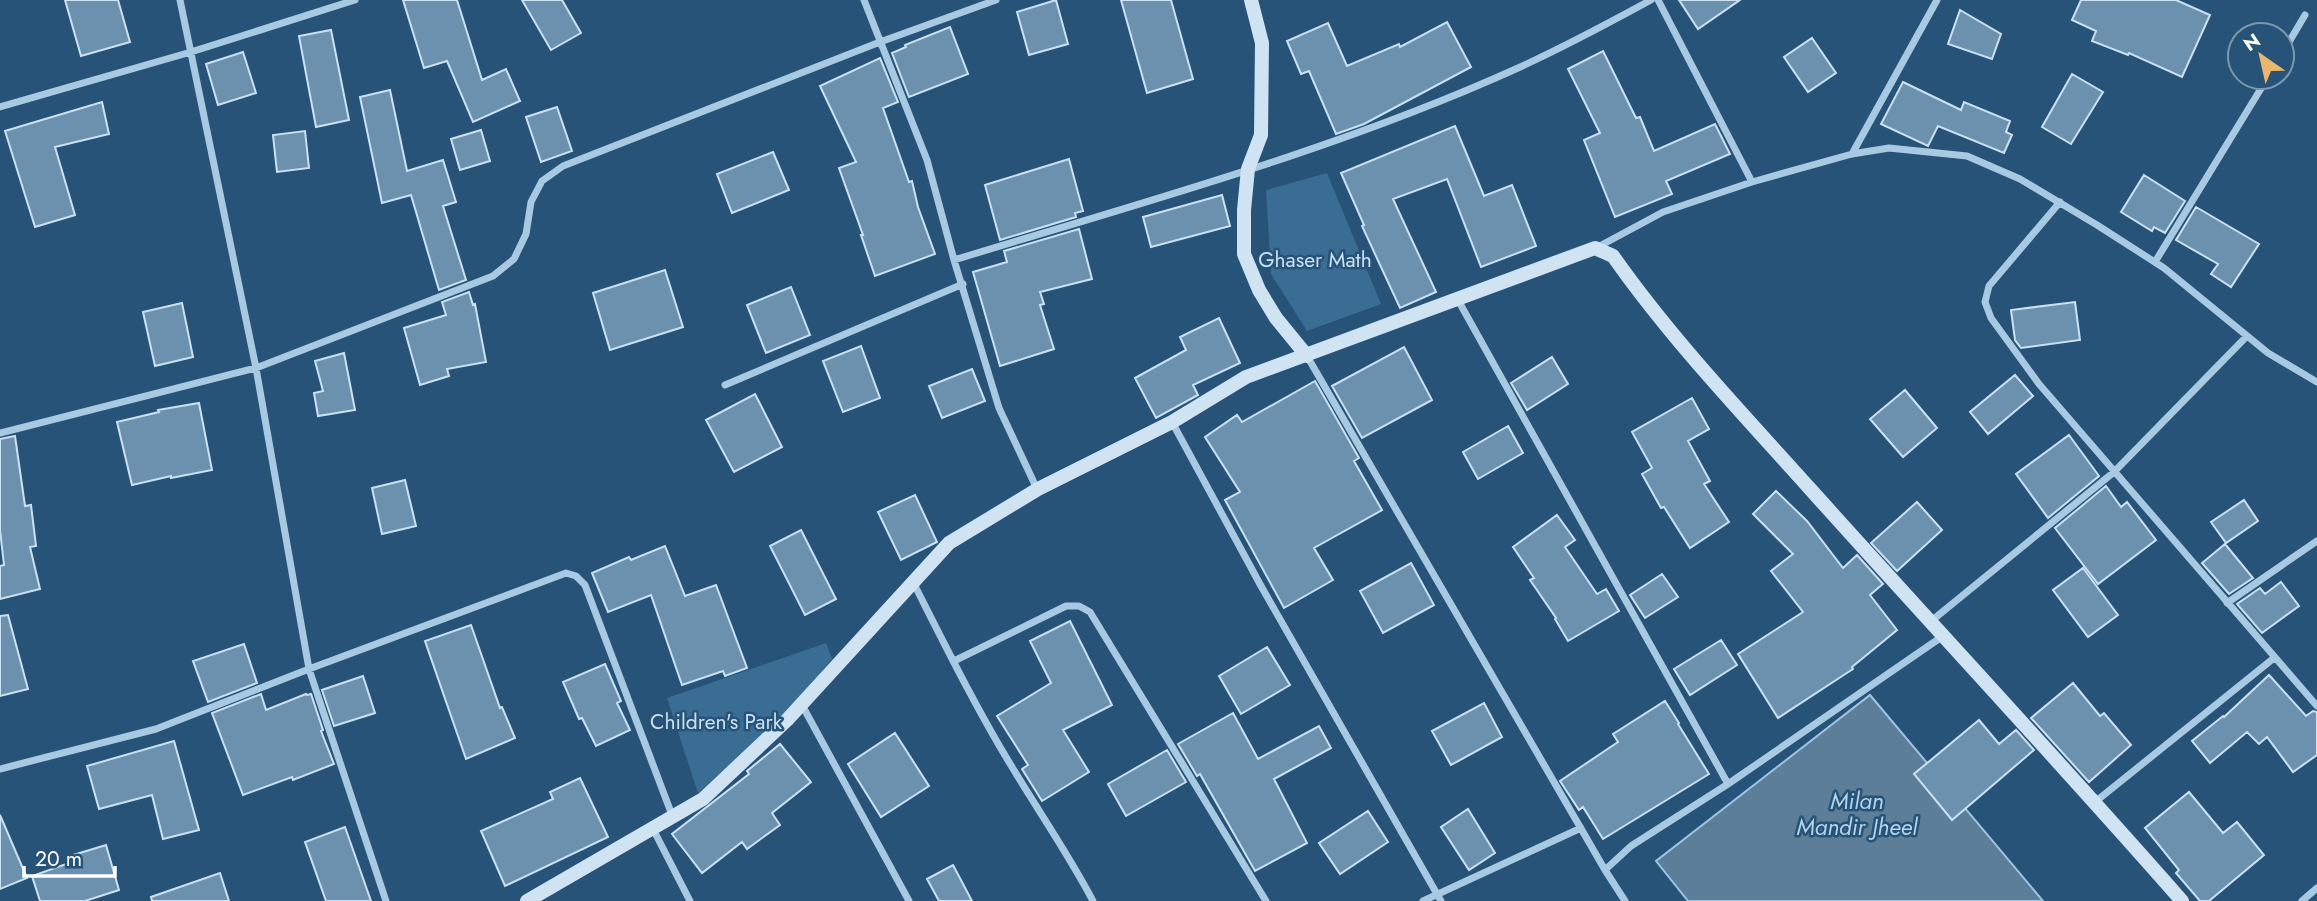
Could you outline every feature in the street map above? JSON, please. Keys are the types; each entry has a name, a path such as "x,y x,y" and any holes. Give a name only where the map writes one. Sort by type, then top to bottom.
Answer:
{"street":[{"path":"180,0 256,368 309,669 386,901"},
{"path":"0,107 191,52 355,0"},
{"path":"864,0 927,160 999,408 1038,489"},
{"path":"0,433 256,368 493,276 514,259 526,234 531,202 542,181 563,166 880,42 996,0"},
{"path":"1251,0 1262,43 1261,135 1248,169 1244,254 1259,290 1276,318 1307,355 1625,901"},
{"path":"954,260 1248,169 1409,113 1518,68 1651,0"},
{"path":"1658,0 1752,182"},
{"path":"1852,154 1937,0"},
{"path":"2296,30 2305,15"},
{"path":"2155,262 2259,91"},
{"path":"527,901 702,799 802,704 949,543 1038,489 1172,422 1247,377 1595,248 1663,212 1752,182 1852,154 1889,148 1967,156 2020,179 2155,262 2268,353 2317,382"},
{"path":"2060,202 1989,286 1985,302 1990,318 2039,384 2317,706"},
{"path":"1595,248 1613,256 1698,362 2182,901"},
{"path":"725,385 963,284"},
{"path":"1458,300 1728,784"},
{"path":"1930,622 2114,472 2247,336"},
{"path":"1172,422 1261,586 1439,897"},
{"path":"2227,603 2317,541"},
{"path":"0,769 156,729 566,573 576,576 585,585 672,816"},
{"path":"913,582 1012,766 1093,901"},
{"path":"954,661 1066,606 1079,606 1090,612 1266,901"},
{"path":"1605,870 1632,846 1728,784 1943,636"},
{"path":"2095,802 2274,658"},
{"path":"802,704 909,901"},
{"path":"652,827 690,901"},
{"path":"1423,901 1439,897 1581,828"},
{"path":"2302,901 2317,888"}],"green space":[{"name":"Ghaser Math","path":"1327,173 1381,304 1307,331 1271,274 1266,190"},
{"name":"Children's Park","path":"826,643 832,659 786,713 698,793 667,698"}],"water":[{"name":"Milan Mandir Jheel","path":"1870,695 2043,901 1688,901 1656,861"}],"building":[{"path":"65,0 118,0 130,42 81,56"},
{"path":"403,0 457,0 482,80 506,69 520,101 473,122 447,61 424,68"},
{"path":"522,0 562,0 581,33 551,50"},
{"path":"1056,0 1068,44 1029,55 1017,12"},
{"path":"1121,0 1171,0 1193,79 1147,93"},
{"path":"1679,0 1740,0 1698,29"},
{"path":"2081,0 2176,0 2210,15 2182,77 2129,53 2128,55 2092,41 2096,31 2072,20"},
{"path":"1960,10 2001,34 1992,59 1948,44"},
{"path":"1447,22 1471,67 1364,124 1336,134 1309,71 1301,74 1287,41 1328,23 1347,66 1399,44 1400,47"},
{"path":"950,27 968,74 909,97 892,53"},
{"path":"331,30 349,120 316,127 299,36"},
{"path":"1812,38 1836,73 1808,92 1784,57"},
{"path":"1603,51 1636,118 1640,117 1654,151 1715,124 1730,154 1666,181 1672,194 1615,217 1584,140 1600,133 1568,69"},
{"path":"243,52 256,93 218,105 206,64"},
{"path":"880,58 898,102 883,108 909,182 912,181 935,254 875,276 839,168 856,162 820,86"},
{"path":"2072,74 2103,92 2071,144 2042,127"},
{"path":"1903,82 1961,110 1964,102 2010,121 2006,132 2012,135 2004,153 1938,126 1928,146 1881,124"},
{"path":"390,90 407,171 443,160 456,202 443,206 466,280 439,290 411,195 382,203 360,97"},
{"path":"102,102 109,134 55,147 75,215 35,227 5,131"},
{"path":"557,107 572,151 541,162 526,117"},
{"path":"1455,126 1484,196 1512,185 1536,246 1481,267 1447,179 1393,199 1436,292 1400,308 1341,173"},
{"path":"481,130 490,161 460,170 451,139"},
{"path":"305,131 309,168 277,172 273,135"},
{"path":"773,152 789,190 732,213 717,174"},
{"path":"1069,159 1083,211 1075,213 1076,217 1000,240 985,185"},
{"path":"2144,175 2185,201 2165,233 2154,227 2152,231 2121,212"},
{"path":"1222,195 1230,226 1151,247 1143,217"},
{"path":"2196,207 2259,244 2231,287 2211,274 2218,264 2176,240"},
{"path":"1079,229 1092,279 1040,292 1044,304 1040,305 1054,349 1000,366 973,272 1007,262 1004,251"},
{"path":"665,270 683,327 610,350 593,293"},
{"path":"791,287 810,335 766,353 747,305"},
{"path":"469,292 473,305 475,304 486,362 447,369 449,376 420,385 404,328 446,315 442,302"},
{"path":"2075,302 2080,340 2021,348 2015,340 2011,310"},
{"path":"182,303 193,357 155,366 143,312"},
{"path":"1219,318 1240,363 1193,385 1198,395 1156,418 1135,378 1186,350 1180,337"},
{"path":"861,346 880,398 843,412 823,361"},
{"path":"1404,347 1432,400 1362,438 1332,386"},
{"path":"344,353 355,410 318,416 314,393 323,391 315,361"},
{"path":"1552,357 1568,384 1527,410 1511,383"},
{"path":"972,369 985,401 942,418 929,386"},
{"path":"2015,375 2033,396 1988,434 1970,412"},
{"path":"1315,381 1359,458 1354,461 1382,510 1314,548 1333,580 1284,608 1225,500 1240,492 1205,437 1237,415 1242,422"},
{"path":"1905,390 1937,428 1903,457 1870,419"},
{"path":"755,394 782,447 734,472 706,420"},
{"path":"1692,398 1709,429 1688,441 1710,481 1704,484 1729,522 1690,548 1664,507 1661,508 1642,474 1652,468 1632,432"},
{"path":"199,403 212,470 132,485 117,422 159,412 158,410"},
{"path":"1508,426 1523,453 1478,479 1463,452"},
{"path":"2069,435 2099,476 2048,518 2016,474"},
{"path":"15,436 25,506 31,505 36,546 30,547 40,589 0,599 0,566 4,565 0,530 0,439"},
{"path":"405,480 416,526 382,534 372,488"},
{"path":"2106,486 2121,507 2127,502 2156,540 2098,584 2055,528"},
{"path":"1776,491 1807,521 1843,568 1857,555 1883,584 1870,595 1897,630 1852,667 1853,669 1778,718 1738,654 1803,612 1771,571 1793,554 1753,514"},
{"path":"915,495 937,542 901,560 878,512"},
{"path":"2244,500 2258,521 2226,543 2211,522"},
{"path":"1917,502 1942,530 1897,571 1871,543"},
{"path":"1557,515 1575,540 1565,547 1597,594 1606,589 1619,611 1568,641 1530,580 1534,578 1513,547"},
{"path":"801,530 836,599 805,615 770,546"},
{"path":"2225,544 2253,578 2229,594 2202,563"},
{"path":"665,546 685,596 716,585 747,668 725,676 723,671 682,685 651,595 608,612 592,573 629,557 631,560"},
{"path":"1411,563 1434,605 1383,633 1360,591"},
{"path":"2083,568 2118,615 2088,637 2053,590"},
{"path":"1662,574 1678,597 1645,618 1630,595"},
{"path":"2281,582 2299,606 2262,633 2237,604 2260,588 2265,594"},
{"path":"8,615 28,689 0,696 0,616"},
{"path":"1070,621 1112,705 1063,730 1089,772 1042,801 1022,769 1028,765 997,716 1051,683 1030,641"},
{"path":"471,625 500,708 502,707 515,738 466,759 425,641"},
{"path":"1721,640 1737,665 1690,695 1674,669"},
{"path":"244,644 257,683 208,702 193,661"},
{"path":"1267,647 1290,685 1241,714 1219,676"},
{"path":"605,664 621,701 617,703 630,730 596,746 582,718 579,719 563,682"},
{"path":"2269,675 2306,716 2313,711 2317,712 2317,755 2293,772 2267,737 2259,744 2247,732 2210,763 2192,741 2224,717"},
{"path":"363,676 375,713 334,726 322,690"},
{"path":"2073,683 2100,716 2104,713 2131,745 2089,782 2031,718"},
{"path":"261,694 266,710 311,694 334,764 243,795 212,713"},
{"path":"1665,701 1709,774 1603,839 1583,807 1579,810 1560,781 1618,742 1613,734"},
{"path":"1484,703 1502,737 1451,765 1432,731"},
{"path":"1233,713 1258,759 1319,726 1331,748 1274,779 1307,843 1255,871 1200,774 1197,776 1178,744"},
{"path":"1979,720 1999,744 2016,730 2034,750 1952,820 1914,774"},
{"path":"895,733 929,786 881,817 848,764"},
{"path":"174,741 199,830 163,839 152,795 99,809 87,766"},
{"path":"780,744 811,782 772,813 780,825 747,849 742,842 702,873 672,834 749,774 747,771"},
{"path":"1167,750 1186,782 1126,816 1108,784"},
{"path":"580,778 608,837 505,886 481,831 553,799 550,792"},
{"path":"2189,792 2223,833 2237,822 2264,855 2209,901 2200,901 2176,873 2179,870 2145,828"},
{"path":"1468,809 1495,853 1469,870 1441,827"},
{"path":"1368,811 1388,842 1340,874 1319,843"},
{"path":"0,815 27,878 0,889"},
{"path":"345,827 371,901 326,901 305,842"},
{"path":"106,845 119,890 85,901 40,901 32,876 72,862 70,856"},
{"path":"953,865 972,901 939,901 927,879"},
{"path":"220,873 229,901 152,901 151,897"}]}
